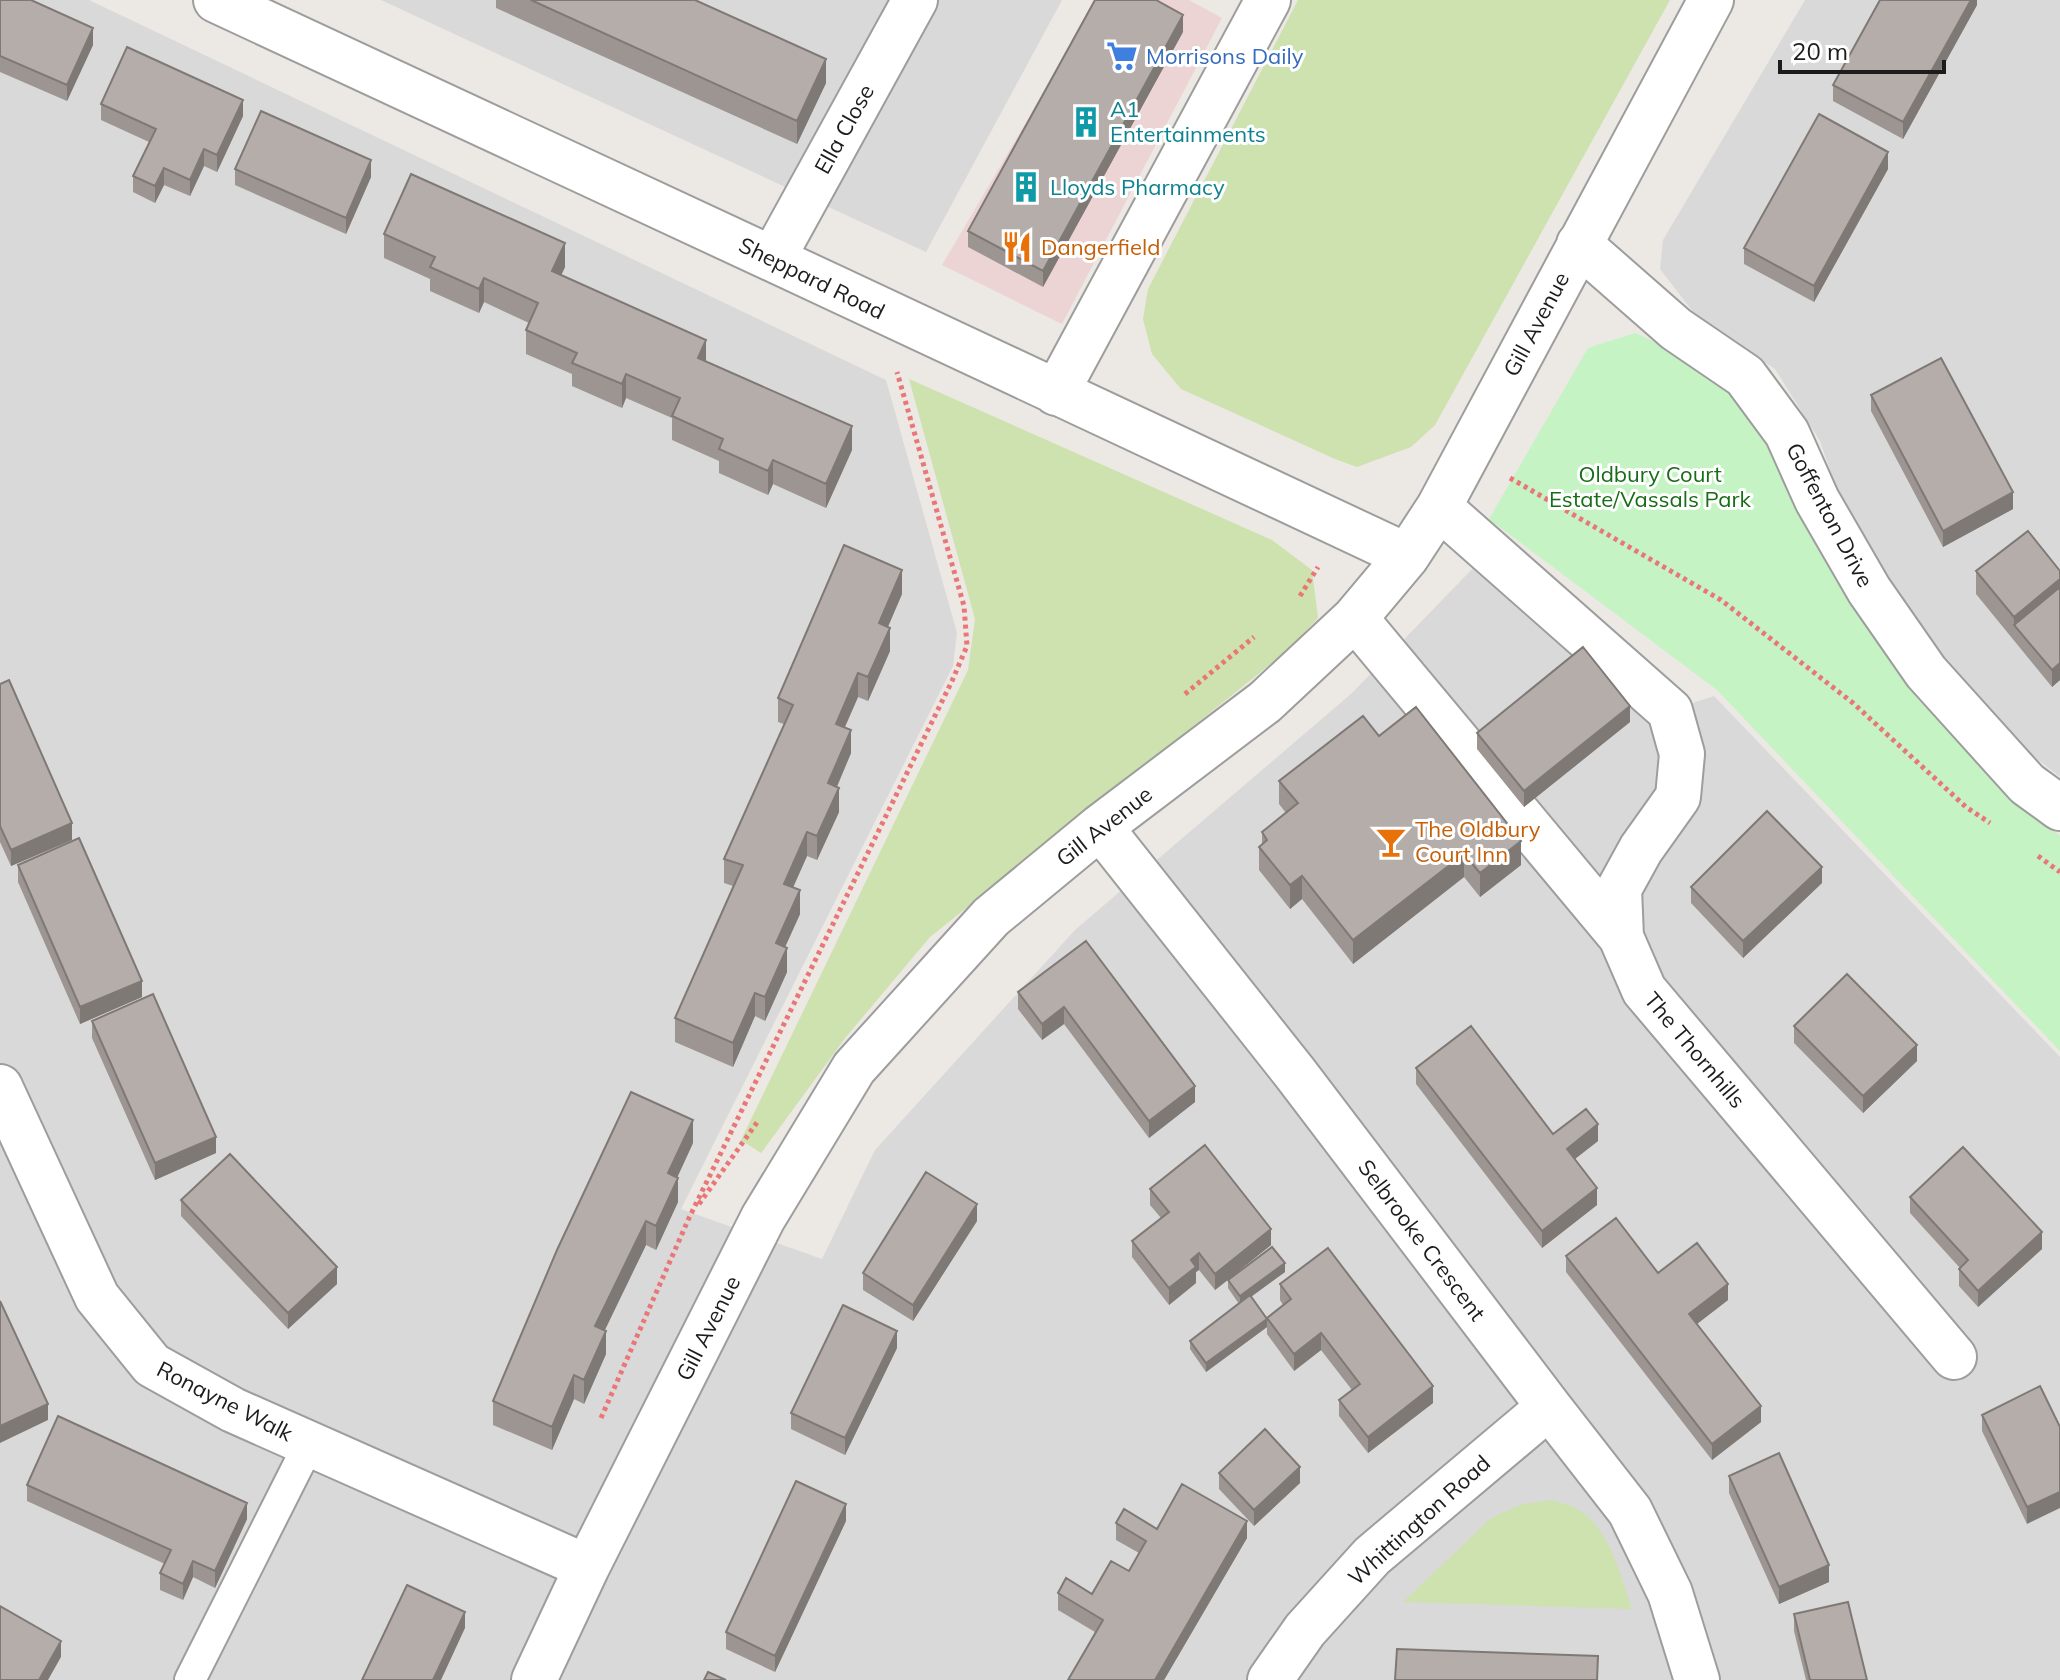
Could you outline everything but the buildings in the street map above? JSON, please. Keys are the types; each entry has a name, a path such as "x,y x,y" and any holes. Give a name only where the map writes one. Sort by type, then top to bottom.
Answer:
{"street":[{"name":"Sheppard Road","path":"216,0 1407,556"},
{"name":"Ella Close","path":"773,258 915,0"},
{"path":"1056,393 1268,0"},
{"name":"Gill Avenue","path":"534,1680 587,1567 763,1218 854,1068 991,917 1100,827 1265,702 1355,618 1407,556 1439,507 1711,0"},
{"name":"Goffenton Drive","path":"1579,244 1676,329 1745,376 1787,433 1817,500 1869,590 1926,672 2027,784 2060,808"},
{"name":"The Thornhills","path":"1439,507 1670,711 1682,754 1678,797 1641,849 1619,889 1621,937 1644,990 1954,1357"},
{"path":"1355,618 1621,937"},
{"name":"Selbrooke Crescent","path":"1100,827 1295,1073 1630,1511 1670,1593 1697,1680"},
{"name":"Ronayne Walk","path":"0,1087 97,1297 152,1365 233,1410 587,1567"},
{"name":"Whittington Road","path":"1270,1680 1305,1630 1372,1556 1549,1407"}],"lane":[{"path":"190,1680 309,1444"}],"path":[{"path":"601,1418 689,1218 967,646 964,606 879,310"},
{"path":"1467,454 1721,600 1853,703 1966,807 2001,831"},
{"path":"2037,855 2060,872"}],"shaded area":[{"path":"0,0 89,0 886,380 957,633 953,666 681,1209 822,1259 875,1150 1075,930 1352,693 1478,563 1645,719 1714,696 2060,1057 2060,1680 0,1680"},
{"path":"381,0 1062,0 926,252"},
{"path":"1098,0 1189,0 1222,18 1062,324 942,265"},
{"path":"1805,0 2060,0 2060,777 2008,736 1928,643 1858,535 1839,496 1820,441 1775,369 1697,317 1660,269 1663,240"}],"green space":[{"path":"1298,0 1670,0 1435,425 1411,447 1357,467 1181,389 1152,354 1143,319 1148,289"},
{"name":"Oldbury Court Estate/Vassals Park","path":"1635,333 1707,365 1770,443 1812,538 1845,591 2003,787 2060,836 2060,1051 1717,690 1489,519 1588,348"},
{"path":"909,379 1272,540 1312,570 1318,618 1287,651 930,937 846,1037 761,1153 741,1140 968,670 975,619"},
{"path":"1552,1500 1577,1509 1598,1528 1618,1567 1632,1609 1403,1602 1491,1518 1522,1504"}],"place":[{"name":"Morrisons Daily","path":"1122,56"},
{"name":"A1 Entertainments","path":"1086,122"},
{"name":"Lloyds Pharmacy","path":"1026,187"},
{"name":"Dangerfield","path":"1017,247"},
{"name":"The Oldbury Court Inn","path":"1391,842"}]}
